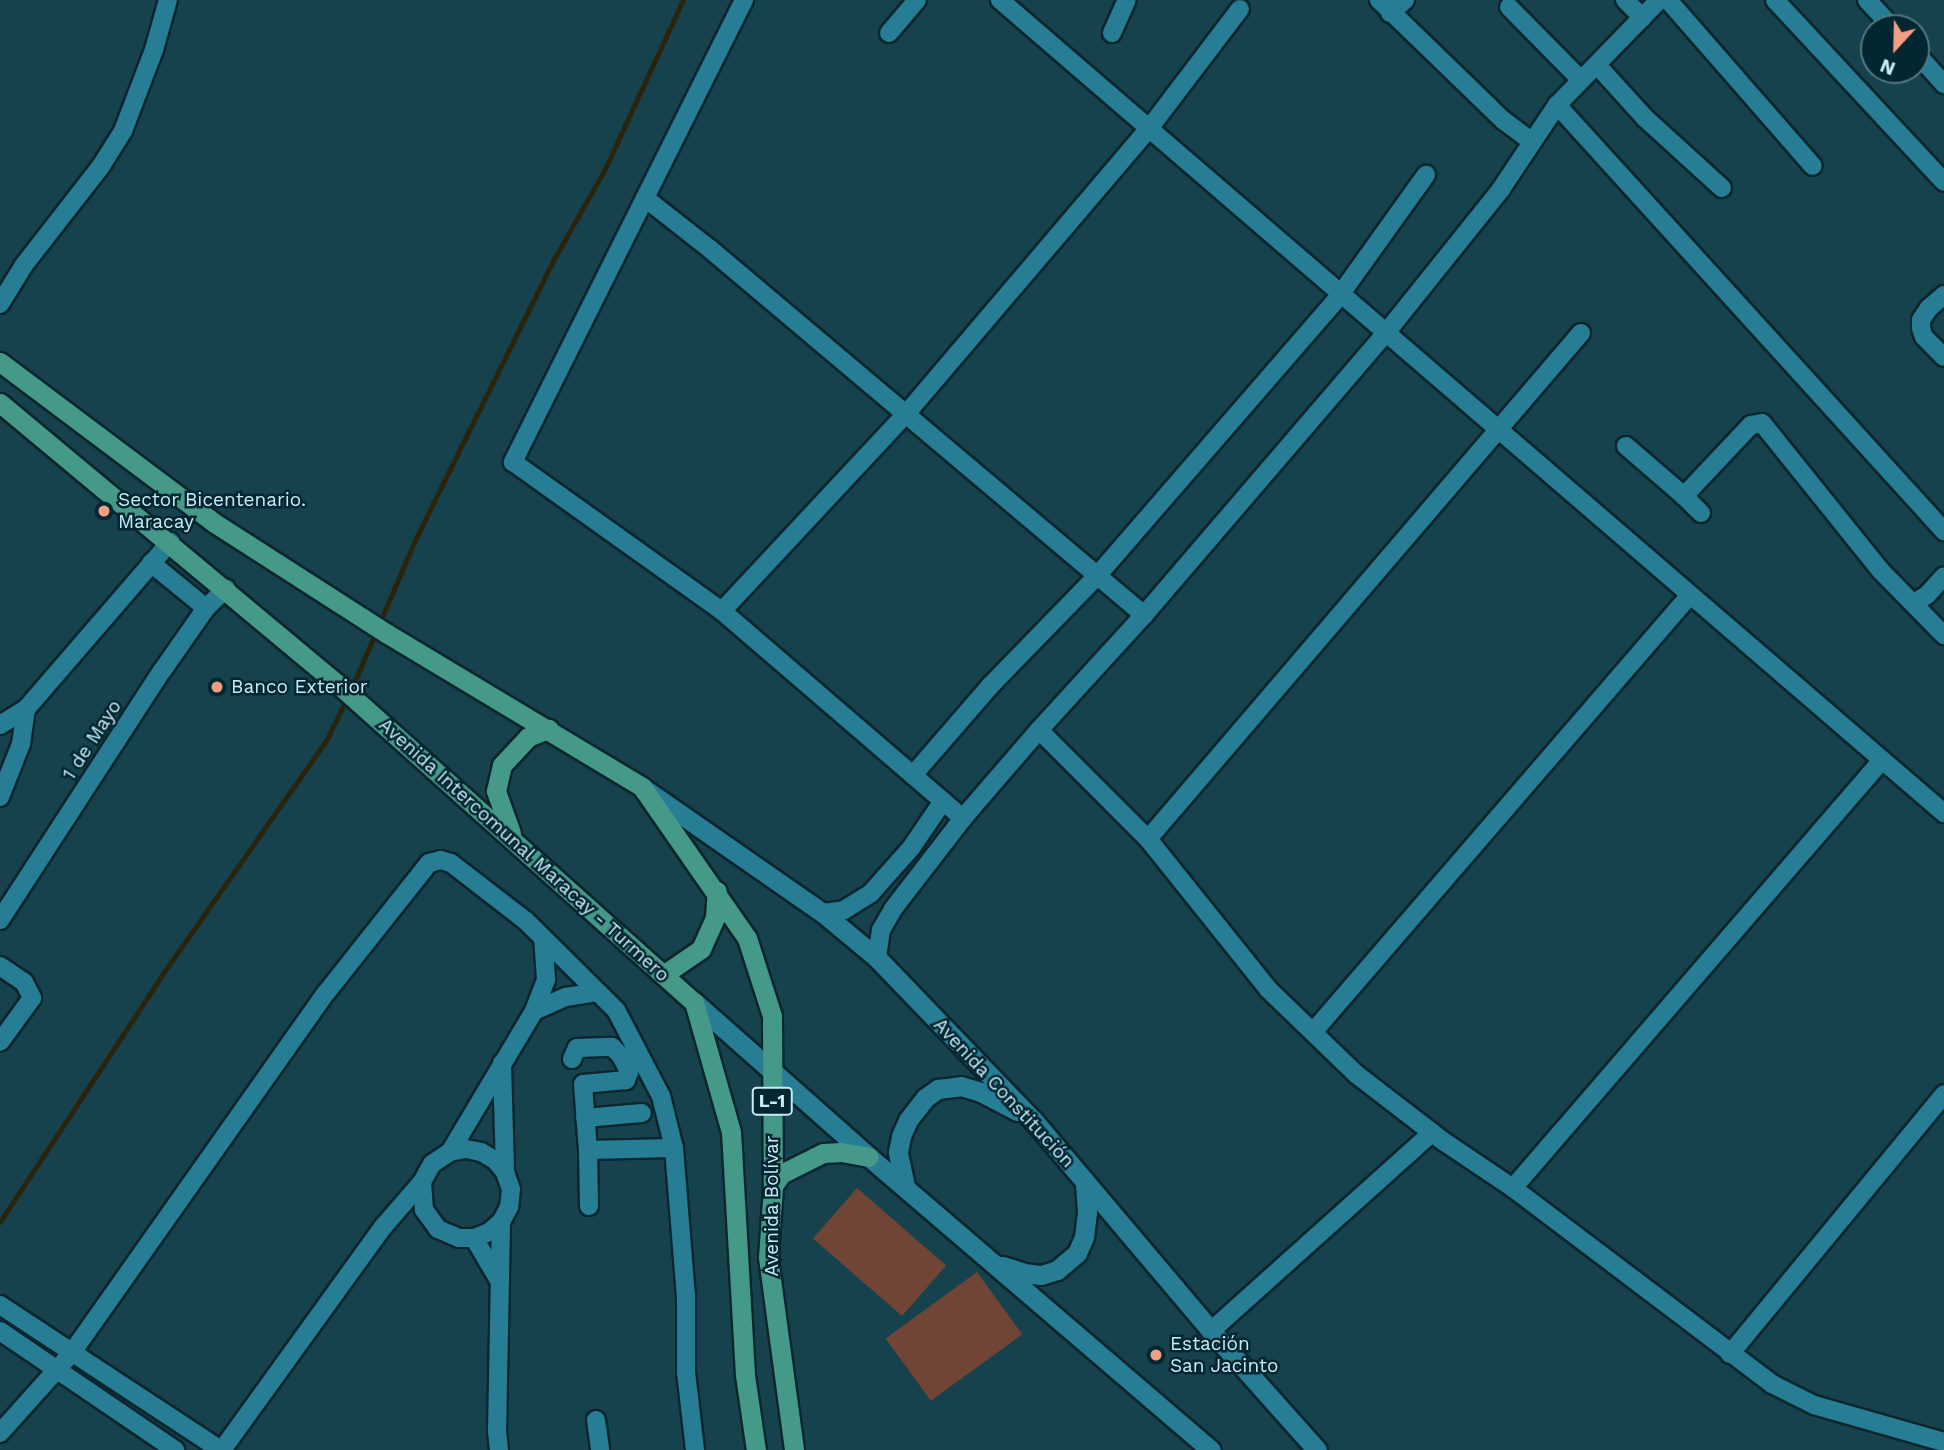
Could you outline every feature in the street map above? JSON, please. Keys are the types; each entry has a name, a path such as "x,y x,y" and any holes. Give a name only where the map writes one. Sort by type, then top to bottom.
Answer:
{"main road":[{"name":"L-1","path":"0,362 212,522 356,614 642,787"},
{"name":"Avenida Intercomunal Maracay - Turmero","path":"0,403 339,685 694,1002"},
{"path":"513,839 496,791 502,765 528,737 548,729"},
{"name":"Avenida Bolívar","path":"642,787 717,891 747,938 772,1016 772,1186 768,1257 794,1450"},
{"path":"663,975 701,949 715,917 717,891"},
{"name":"Avenida Bolívar","path":"694,1002 732,1132 746,1375 756,1450"},
{"path":"772,1186 781,1174 823,1153 841,1152 869,1157"}],"street":[{"path":"744,0 513,462 722,611 943,801 958,825"},
{"path":"889,33 917,0"},
{"path":"1000,0 1944,813"},
{"path":"1112,33 1127,0"},
{"path":"1384,6 1405,0"},
{"path":"1625,0 1643,18"},
{"path":"877,958 881,930 893,909 958,825 1039,730 1144,615 1385,334 1502,188 1558,104 1659,0"},
{"path":"1668,0 1813,166"},
{"path":"1775,0 1944,181"},
{"path":"1867,0 1880,14"},
{"path":"0,304 23,265 100,166 123,131 153,51 165,1"},
{"path":"1384,6 1503,120 1532,142"},
{"path":"1509,7 1580,79"},
{"path":"722,611 906,414 1148,130 1240,9"},
{"path":"1597,65 1645,118 1722,188"},
{"path":"1930,68 1944,84"},
{"path":"1558,104 1944,531"},
{"path":"913,775 990,686 1097,576 1340,295 1426,175"},
{"path":"645,198 1144,615"},
{"path":"1944,295 1921,320 1924,337 1944,357"},
{"path":"1148,839 1581,333"},
{"path":"1684,496 1751,425 1762,423 1881,571 1944,635"},
{"path":"1626,446 1701,513"},
{"path":"0,725 26,709 170,542"},
{"path":"150,563 206,608"},
{"path":"1914,603 1927,595 1944,576"},
{"name":"1 de Mayo","path":"0,920 206,608 226,589"},
{"path":"1313,1032 1690,595"},
{"path":"0,797 21,744 26,709"},
{"path":"1039,730 1148,839 1268,989 1356,1074 1432,1133 1513,1188 1772,1384 1815,1405 1944,1442"},
{"path":"1513,1188 1882,760"},
{"name":"Avenida Constitución","path":"642,787 822,913 877,958 1033,1119 1211,1331 1317,1450"},
{"path":"822,913 844,909 871,893 911,848 943,801"},
{"path":"930,818 958,825"},
{"path":"0,1433 71,1354 326,993 429,863 441,860 451,863 526,921 616,1010 661,1096 674,1148 686,1296 686,1372 695,1450"},
{"path":"450,1152 534,1011 547,979 543,940"},
{"path":"0,966 24,982 32,998 0,1042"},
{"path":"534,1011 566,997 597,992"},
{"path":"694,1002 869,1157 1211,1450"},
{"path":"572,1059 577,1048 612,1047 621,1056 629,1072 626,1080 583,1084 589,1206"},
{"path":"422,1182 424,1210 438,1229 459,1238 474,1238 489,1233 500,1222 509,1207 511,1189 505,1172 502,1063"},
{"path":"905,1186 898,1152 901,1136 908,1120 925,1098 938,1089 961,1086 981,1092 1033,1119"},
{"path":"1730,1354 1944,1094"},
{"path":"585,1118 642,1114"},
{"path":"1211,1331 1432,1133"},
{"path":"588,1150 674,1148"},
{"path":"0,1305 221,1450 383,1227 422,1182 432,1164 450,1152 466,1149 481,1152 495,1160 505,1172"},
{"path":"995,1263 1024,1273 1041,1275 1057,1270 1077,1253 1084,1237 1087,1212 1085,1181"},
{"path":"383,1227 424,1210"},
{"path":"499,1450 497,1432 502,1285 500,1222"},
{"path":"474,1238 502,1285"},
{"path":"0,1331 175,1450"},
{"path":"596,1420 600,1450"}],"shaded area":[{"path":"857,1188 946,1265 902,1316 813,1239"},
{"path":"977,1272 1022,1334 931,1401 886,1338"}],"waterway":[{"path":"380,622 416,538 554,259 604,171 683,0"},
{"path":"351,690 375,634"},
{"path":"0,1222 162,975 326,741 347,698"}],"place":[{"name":"Sector Bicentenario. Maracay","path":"104,511"},
{"name":"Banco Exterior","path":"217,687"},
{"name":"Estación San Jacinto","path":"1156,1355"}]}
